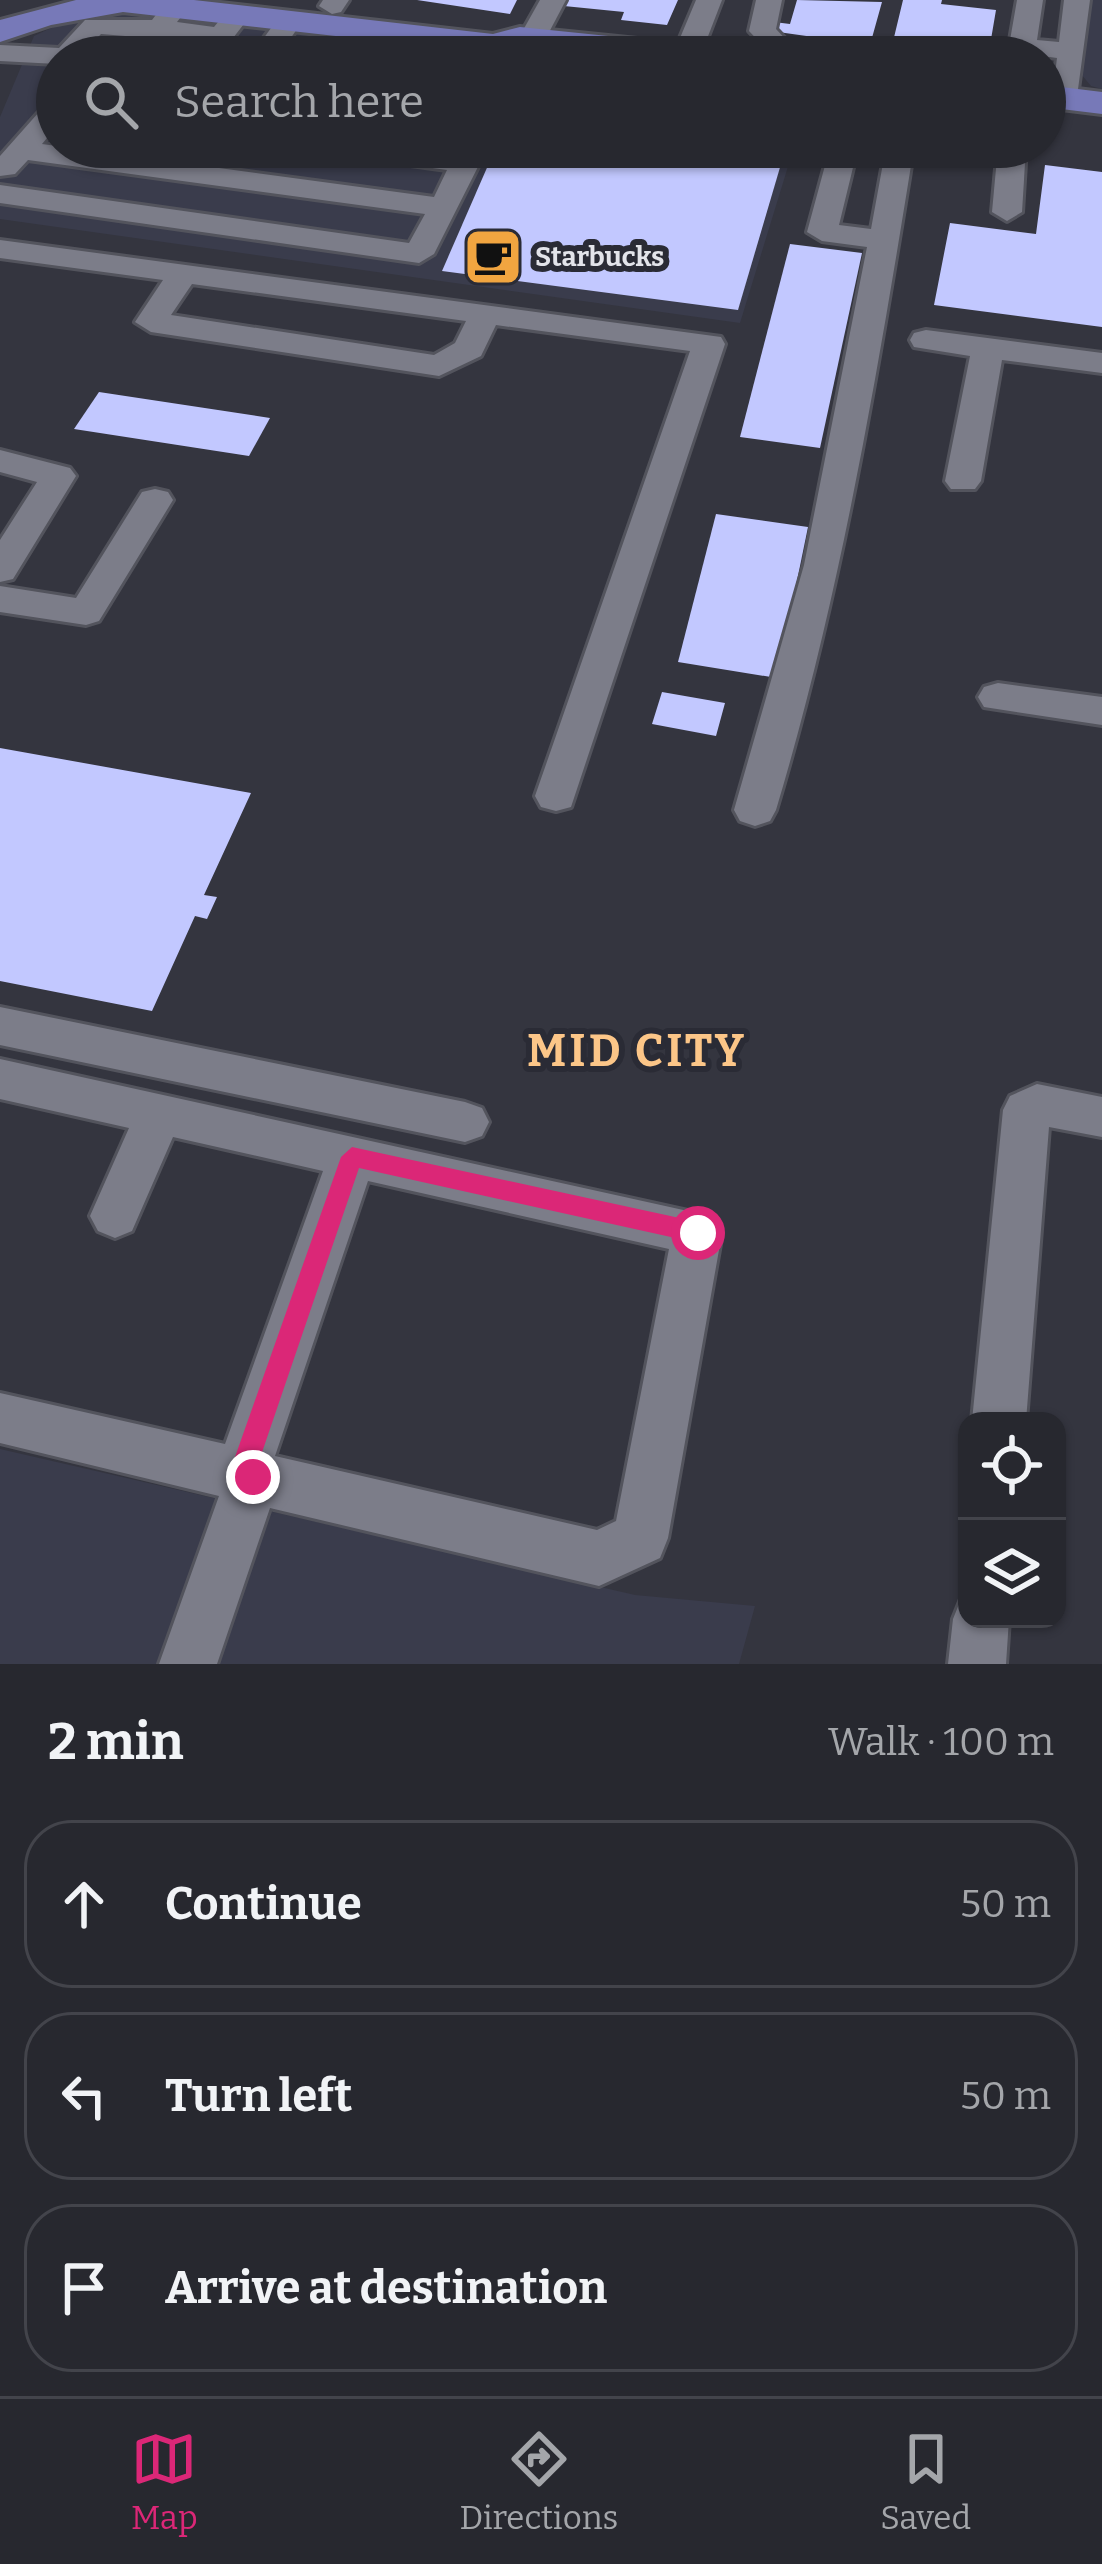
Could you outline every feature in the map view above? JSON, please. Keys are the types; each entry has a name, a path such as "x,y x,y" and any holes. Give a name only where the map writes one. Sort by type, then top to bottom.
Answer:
{"main road":[{"path":"281,36 334,3 503,26 515,36"},
{"path":"0,32 43,16 113,8 152,36 225,36"}],"street":[{"path":"530,36 553,0"},
{"path":"699,36 709,0"},
{"path":"767,36 762,31 770,0"},
{"path":"1025,36 1030,0"},
{"path":"1071,99 1077,0"},
{"path":"1091,0 1102,1"},
{"path":"87,36 113,8"},
{"path":"1066,51 1071,52"},
{"path":"0,53 36,54"},
{"path":"10,162 36,133"},
{"path":"68,168 443,207"},
{"path":"0,194 419,254 463,168"},
{"path":"839,168 822,232 884,240"},
{"path":"755,810 788,709 896,168"},
{"path":"1007,212 1010,168"},
{"path":"0,249 709,344 556,796"},
{"path":"182,275 151,322 439,366 469,350 485,314"},
{"path":"926,340 1102,363"},
{"path":"963,481 988,348"},
{"path":"0,461 58,476 0,570"},
{"path":"0,598 86,612 155,500"},
{"path":"998,697 1102,711"},
{"path":"0,1026 465,1121"},
{"path":"0,1079 698,1233 640,1538 599,1558 0,1418"},
{"path":"1000,1412 1027,1110 1037,1104 1102,1117"},
{"path":"115,1216 159,1114"},
{"path":"188,1664 352,1157"},
{"path":"977,1664 980,1628"}],"shaded area":[{"path":"1089,0 1102,0 1102,89 1091,86 1081,74"},
{"path":"118,12 329,36 36,36 36,168 788,168 740,323 0,219 0,117 34,36 76,16"},
{"path":"0,1449 635,1595 755,1606 739,1664 0,1664"}],"building":[{"path":"417,0 517,0 510,14"},
{"path":"567,0 678,0 667,25 621,20 624,12 564,6"},
{"path":"797,0 882,2 873,36 771,31 774,22 790,24"},
{"path":"903,0 942,0 941,4 996,10 992,36 894,36"},
{"path":"119,17 195,36 103,36"},
{"path":"487,168 780,168 738,310 442,271"},
{"path":"1045,168 1102,172 1102,327 934,305 950,223 1036,234"},
{"path":"790,244 862,253 820,448 740,437"},
{"path":"99,392 270,418 249,456 74,429"},
{"path":"716,514 808,527 777,678 678,662"},
{"path":"662,692 725,703 716,736 652,724"},
{"path":"0,748 251,793 204,895 217,897 207,919 195,916 152,1011 0,981"}],"place":[{"name":"Starbucks","path":"493,257"}],"district":[{"name":"MID CITY","path":"637,1051"}],"route":[{"path":"253,1477 242,1474 352,1157 698,1233"}]}
